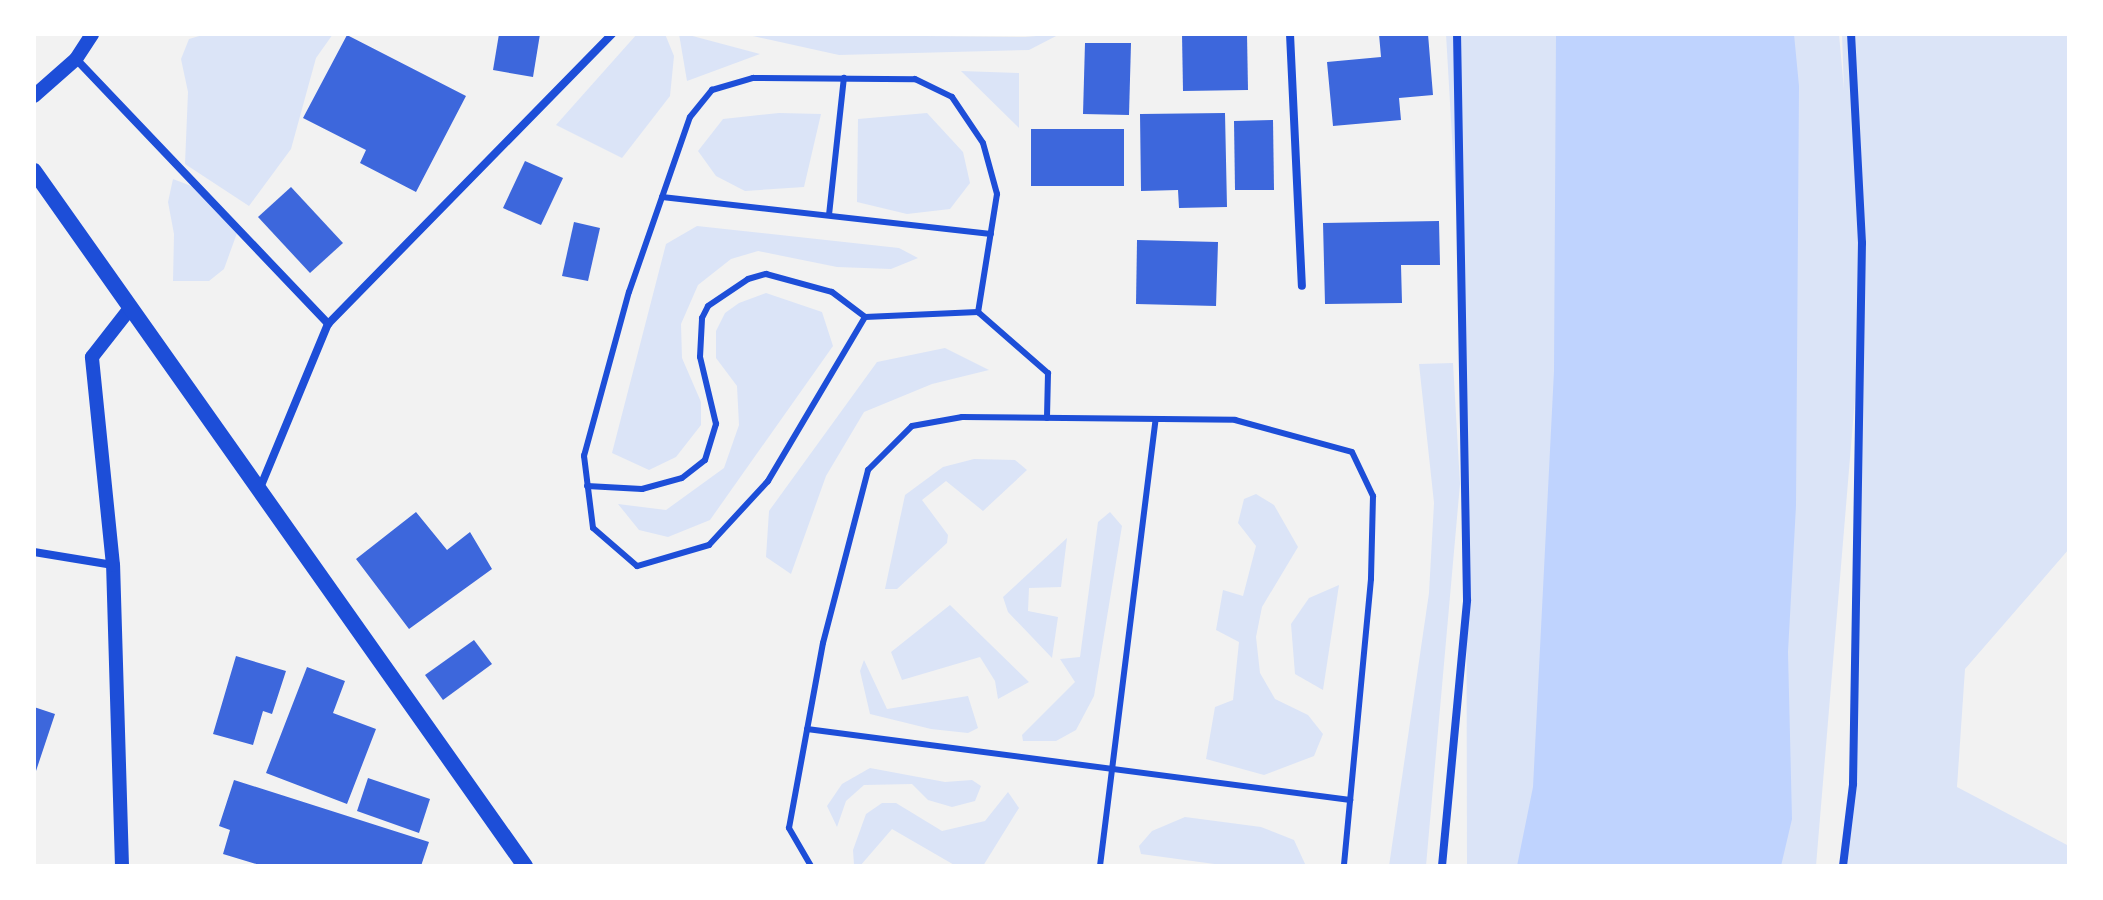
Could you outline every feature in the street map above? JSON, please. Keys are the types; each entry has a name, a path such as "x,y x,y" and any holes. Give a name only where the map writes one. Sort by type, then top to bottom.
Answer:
{"main road":[{"path":"34,171 525,866"}],"street":[{"path":"34,96 76,59 92,34"},
{"path":"259,489 328,324 612,34"},
{"path":"1290,34 1302,286"},
{"path":"1442,866 1467,600 1457,34"},
{"path":"1843,866 1853,784 1862,243 1851,34"},
{"path":"76,59 328,324"},
{"path":"122,866 113,565 92,357 131,307"},
{"path":"34,552 113,565"}],"lane":[{"path":"865,317 768,481 709,545 637,566 593,528 584,456 629,292 662,197 690,117 712,90 753,78 915,79 952,97 983,143 997,194 978,312"},
{"path":"829,215 844,78"},
{"path":"662,197 991,234"},
{"path":"587,486 642,489 682,478 705,460 716,424 700,357 702,318 708,306 748,279 766,274 832,292 865,317 978,312 1048,373 1047,418"},
{"path":"811,866 789,828 823,643 868,470 912,426 962,417 1235,420 1352,452 1373,496 1371,579 1344,866"},
{"path":"1100,866 1156,419"},
{"path":"807,729 1350,800"}],"shaded area":[{"path":"206,34 333,34 316,58 291,149 249,206 185,164 188,92 181,59 189,39"},
{"path":"637,34 665,34 674,56 670,96 622,158 556,125"},
{"path":"679,34 685,34 760,54 687,81"},
{"path":"744,34 1025,37 1060,34 1029,50 839,55"},
{"path":"1446,34 1839,34 1844,90 1842,34 2069,34 2069,549 1965,669 1957,787 2069,846 2069,866 1842,866 1849,818 1857,374 1816,866 1467,866 1466,378"},
{"path":"961,71 1019,73 1019,128"},
{"path":"779,113 821,114 804,187 745,191 716,176 698,151 723,119"},
{"path":"927,113 963,152 970,183 950,209 907,214 857,202 858,119"},
{"path":"173,179 199,189 237,233 224,269 209,281 173,281 174,234 168,202"},
{"path":"697,226 899,248 918,258 891,269 837,267 758,251 731,259 698,285 681,324 682,358 701,402 701,425 676,457 649,470 612,453 666,244"},
{"path":"766,293 822,312 833,346 710,520 668,537 639,530 618,504 666,510 724,468 739,425 737,386 716,358 716,331 725,313 739,303"},
{"path":"945,348 989,370 932,384 864,412 826,476 791,574 766,557 769,511 877,362"},
{"path":"1453,363 1460,484 1426,866 1389,866 1429,593 1434,503 1419,364"},
{"path":"974,459 1015,460 1027,470 983,511 946,481 922,500 948,535 947,543 897,589 885,589 905,495 943,467"},
{"path":"1256,494 1274,505 1298,547 1262,607 1256,637 1260,673 1275,699 1308,715 1323,734 1314,756 1264,775 1206,759 1215,707 1233,700 1239,642 1216,630 1223,590 1243,596 1256,546 1238,523 1244,499"},
{"path":"1110,512 1122,526 1094,696 1076,730 1056,741 1023,741 1022,735 1075,682 1060,659 1080,657 1098,522"},
{"path":"1067,538 1061,587 1029,588 1028,611 1058,617 1052,658 1008,612 1003,597"},
{"path":"1339,585 1323,690 1295,674 1291,624 1309,598"},
{"path":"950,605 1029,682 998,699 995,681 980,657 902,680 891,652"},
{"path":"864,660 887,709 968,696 978,728 968,733 931,729 870,714 860,671"},
{"path":"870,768 945,782 972,780 981,786 975,801 952,807 928,800 912,784 864,785 846,801 837,827 827,806 842,784"},
{"path":"1008,792 1019,808 983,866 956,866 892,829 860,866 854,865 853,850 866,814 882,803 896,803 942,831 985,821"},
{"path":"1185,817 1261,827 1294,840 1306,866 1229,866 1141,854 1139,846 1152,831"}],"water":[{"path":"1556,34 1794,34 1799,86 1796,506 1788,652 1792,819 1781,866 1517,866 1533,787 1554,371"}],"building":[{"path":"499,34 540,34 533,77 493,70"},
{"path":"1182,34 1247,34 1248,90 1183,91"},
{"path":"1379,34 1428,34 1433,95 1399,98 1401,120 1333,126 1327,62 1381,57"},
{"path":"347,35 466,96 416,192 360,163 366,150 303,118"},
{"path":"1085,43 1131,43 1129,115 1083,114"},
{"path":"1225,113 1227,207 1179,208 1178,190 1141,191 1140,114"},
{"path":"1273,120 1274,190 1235,190 1234,121"},
{"path":"1031,129 1124,129 1124,186 1031,186"},
{"path":"525,161 563,178 541,225 503,208"},
{"path":"291,187 343,243 310,273 258,217"},
{"path":"1439,221 1440,265 1401,265 1402,303 1325,304 1323,223"},
{"path":"574,222 600,228 588,281 562,276"},
{"path":"1137,240 1218,242 1216,306 1136,304"},
{"path":"416,512 447,550 470,532 492,569 409,629 356,559"},
{"path":"474,640 492,664 443,700 425,675"},
{"path":"236,656 286,671 272,714 263,711 253,745 213,734"},
{"path":"307,667 345,681 333,713 376,729 347,804 266,773"},
{"path":"34,707 55,714 35,774 34,774"},
{"path":"368,778 430,799 419,833 357,811"},
{"path":"234,780 429,842 421,866 263,866 223,854 230,830 219,826"}]}
